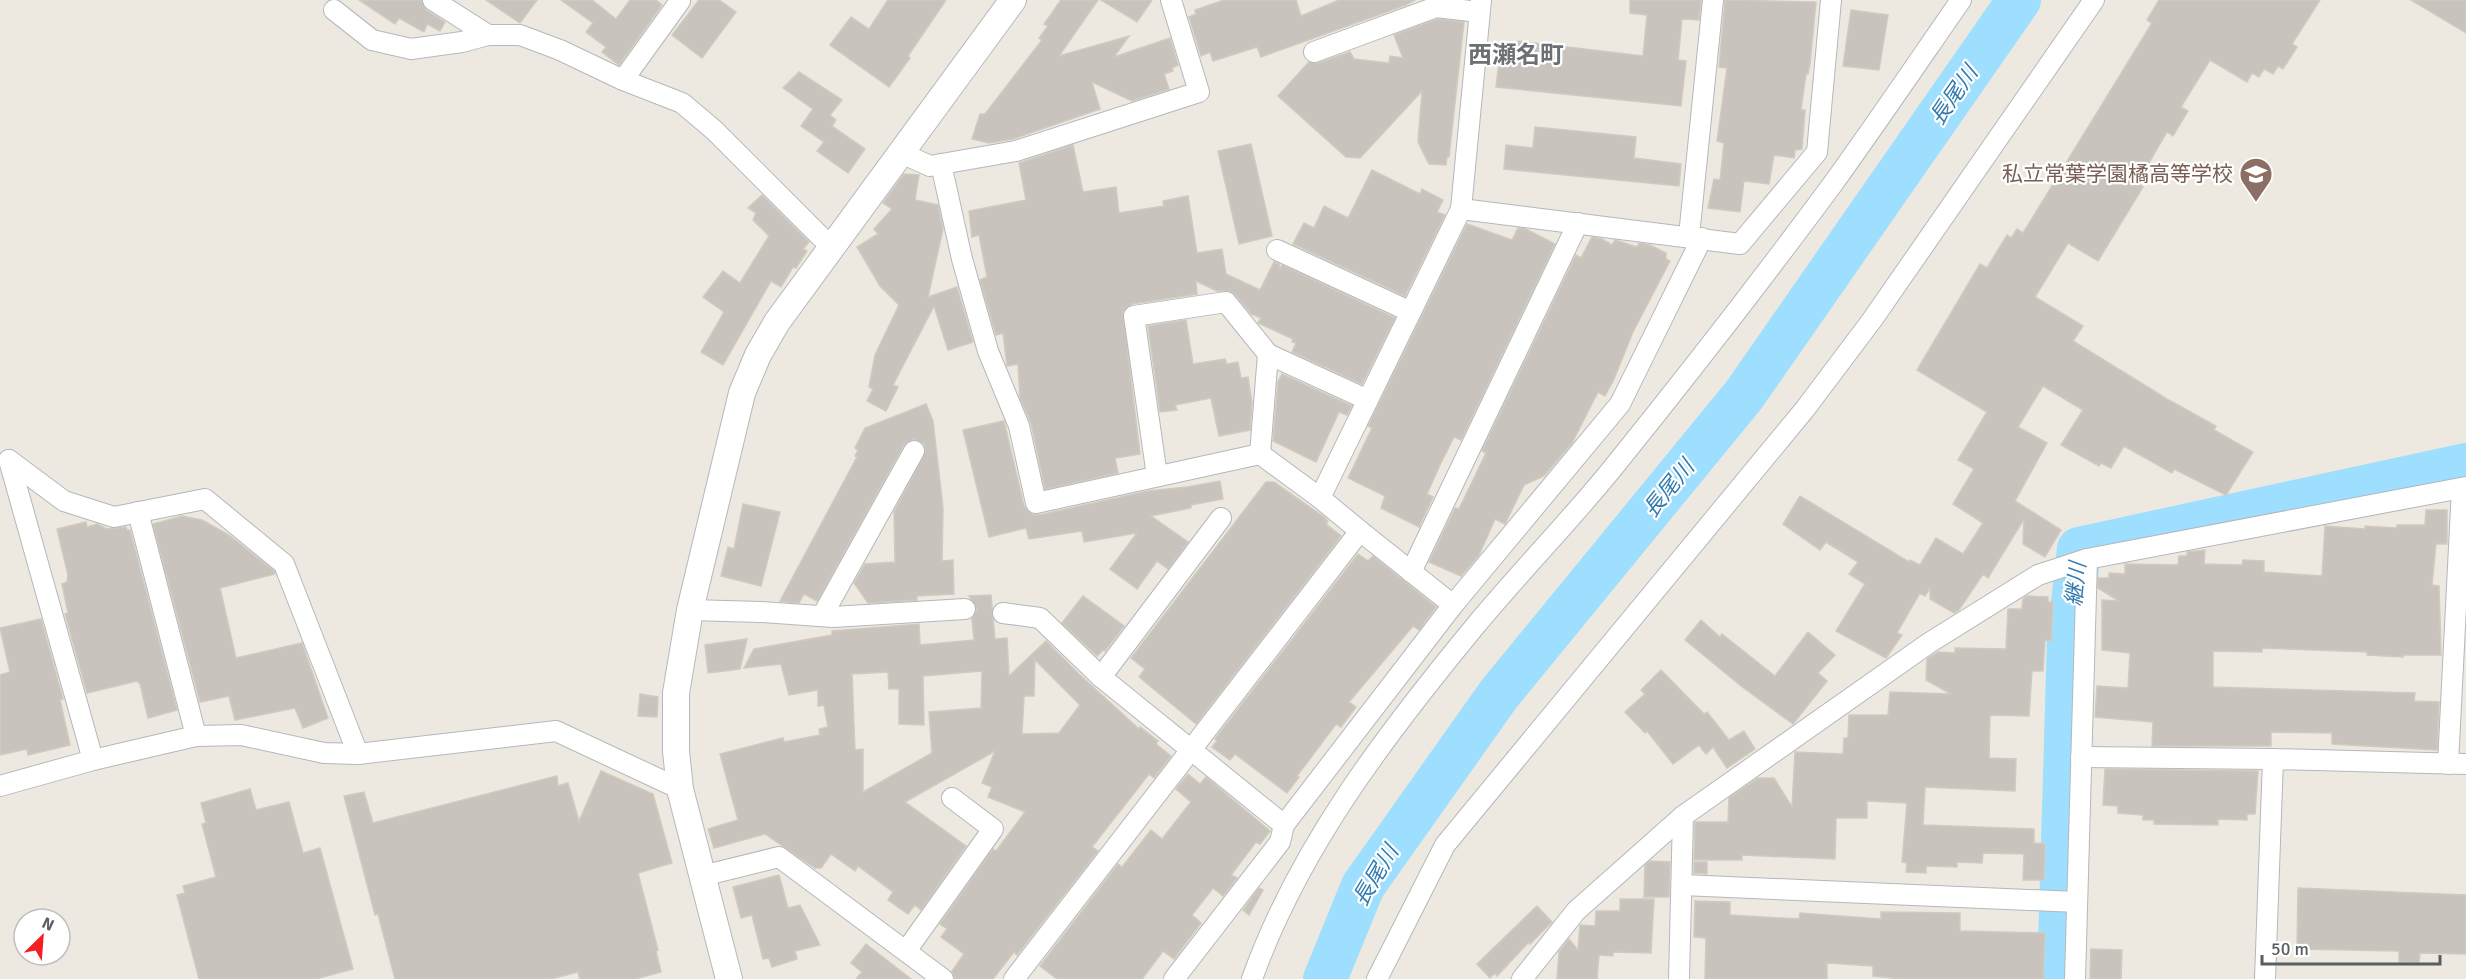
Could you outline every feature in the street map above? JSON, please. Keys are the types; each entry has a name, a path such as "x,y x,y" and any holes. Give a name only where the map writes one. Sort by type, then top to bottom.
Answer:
{"street":[{"path":"433,0 488,35"},
{"path":"729,979 680,789 676,751 676,693 690,610 742,393 758,355 777,322 1013,0"},
{"path":"901,153 930,166 1016,151 1199,92 1172,0"},
{"path":"1174,979 1280,842 1284,825 1453,605 1620,404 1696,237 1713,0"},
{"path":"1461,209 1740,244 1816,152 1831,0"},
{"path":"1252,979 1260,957 1314,844 1402,719 1476,625 1609,472 1726,324 1832,185 1961,0"},
{"path":"1377,979 1445,845 1805,409 1872,320 2094,0"},
{"path":"623,80 680,1"},
{"path":"1314,52 1437,7 1480,6 1461,209 1320,498"},
{"path":"334,10 372,40 411,49 462,42 488,35 520,35 682,103 714,130 831,248"},
{"path":"941,164 962,259 988,351 1019,426 1036,503 1260,454 1320,498 1453,605"},
{"path":"1411,572 1578,223"},
{"path":"1277,250 1411,312"},
{"path":"1157,476 1134,316 1226,302 1268,354 1368,400"},
{"path":"1260,454 1268,354"},
{"path":"822,616 914,451"},
{"path":"5,461 64,501 114,517 205,499 284,564 358,754"},
{"path":"5,461 93,760"},
{"path":"1522,979 1576,910 1683,816 1929,643 2038,575 2087,559 2464,487 2457,764 2081,757"},
{"path":"138,512 196,736"},
{"path":"1101,677 1221,518"},
{"path":"1014,979 1360,531"},
{"path":"2075,979 2087,559"},
{"path":"690,610 822,616 965,609"},
{"path":"1003,613 1040,618 1101,677 1284,825"},
{"path":"0,786 93,760 196,736 241,735 324,753 358,754 556,731 680,789"},
{"path":"2265,979 2273,759"},
{"path":"906,951 993,829 952,798"},
{"path":"1679,979 1683,816"},
{"path":"702,876 779,857 943,979"},
{"path":"1682,885 2076,902"}],"building":[{"path":"359,0 421,0 426,10 445,22 440,31 427,24 424,32 399,18 395,24"},
{"path":"486,0 537,0 520,23"},
{"path":"561,0 592,0 616,19 630,0 656,0 662,5 619,65 602,52 606,47 586,32 593,23"},
{"path":"699,0 719,0 736,12 702,58 672,35"},
{"path":"888,0 946,0 889,87 830,45 851,17 869,29"},
{"path":"1061,0 1098,0 1059,56 1129,36 1114,57 1170,38 1178,65 1172,68 1173,71 1164,74 1169,89 1132,101 1092,82 1100,109 1013,139 989,143 972,139 980,114 985,114 1042,40 1039,38 1048,26 1044,24"},
{"path":"1101,0 1152,0 1137,22"},
{"path":"1224,0 1296,0 1301,16 1339,0 1415,0 1261,57 1257,47 1213,61 1210,52 1201,56 1189,17 1196,14 1195,10"},
{"path":"1630,0 1701,0 1699,20 1682,19 1678,60 1686,61 1681,106 1496,87 1499,63 1516,65 1518,41 1643,56 1647,15 1630,13"},
{"path":"1725,0 1816,2 1810,64 1808,74 1806,74 1801,110 1805,110 1802,149 1795,150 1794,158 1774,155 1769,184 1744,181 1740,212 1708,208 1714,179 1720,180 1724,143 1717,141 1727,68 1719,67"},
{"path":"2159,0 2320,0 2292,44 2297,47 2283,69 2278,66 2273,74 2264,69 2259,77 2252,73 2247,82 2210,60 2181,107 2188,111 2173,136 2167,132 2137,183 2143,187 2098,261 2068,243 2035,297 2083,326 2073,341 2167,399 2216,426 2214,430 2253,452 2226,495 2174,469 2172,473 2124,446 2111,468 2101,463 2099,466 2061,445 2083,410 2043,386 2018,427 2047,443 2015,501 2061,530 2045,557 2023,544 2024,519 1988,578 1983,574 1959,610 1954,613 1930,599 1930,588 1925,596 1920,593 1897,633 1902,635 1886,658 1836,631 1865,584 1849,574 1858,562 1826,542 1820,550 1783,524 1800,496 1909,562 1910,560 1920,565 1936,538 1963,554 1983,523 1953,504 1974,469 1958,460 1987,412 1917,370 1980,264 1987,268 2007,235 2011,238 2017,229 2023,233 2152,23 2147,20"},
{"path":"2411,0 2466,0 2466,33"},
{"path":"1851,10 1888,15 1879,70 1843,66"},
{"path":"1437,19 1464,22 1449,157 1447,157 1446,165 1429,164 1418,142 1422,91 1360,158 1346,157 1278,96 1309,62 1318,63 1350,52 1354,59 1389,63 1390,56 1403,58 1394,35"},
{"path":"799,72 842,100 830,115 836,120 832,126 865,149 848,173 817,151 824,142 801,126 813,109 783,88"},
{"path":"1535,127 1636,137 1634,158 1681,164 1679,186 1504,169 1506,145 1533,148"},
{"path":"1251,144 1272,236 1239,244 1218,151"},
{"path":"1073,145 1083,192 1116,187 1119,213 1164,206 1163,201 1188,196 1197,253 1222,249 1226,274 1260,290 1274,262 1279,264 1280,269 1282,265 1395,318 1362,384 1292,352 1296,343 1292,342 1293,339 1258,323 1261,318 1251,314 1235,294 1230,291 1217,291 1196,281 1197,294 1132,304 1123,312 1140,454 1115,458 1118,473 1045,489 1031,423 1020,398 1018,364 1007,366 1003,333 996,335 980,280 987,277 979,235 972,237 969,211 1026,200 1019,163"},
{"path":"1372,170 1420,194 1422,189 1443,200 1437,212 1445,215 1405,296 1293,244 1304,223 1314,228 1324,206 1348,218"},
{"path":"904,174 919,175 915,200 938,205 943,229 928,297 957,287 973,342 948,350 934,306 893,385 898,387 886,411 867,401 873,389 869,387 875,355 899,305 880,286 857,247 878,234 874,229 892,209 883,203"},
{"path":"762,195 809,242 803,249 807,251 796,268 793,267 781,287 771,281 723,365 701,352 724,312 703,297 723,271 740,283 769,236 753,220 756,213 748,208"},
{"path":"1467,224 1512,240 1518,228 1526,229 1555,244 1461,440 1454,437 1440,465 1427,494 1433,497 1419,527 1381,508 1385,496 1348,478 1372,428 1368,426"},
{"path":"1592,237 1602,239 1612,245 1615,240 1637,247 1639,243 1650,245 1666,253 1666,259 1670,261 1633,332 1614,379 1605,396 1598,392 1572,443 1544,476 1524,485 1505,524 1495,519 1479,555 1461,576 1429,562 1455,508 1459,509 1486,453 1482,451 1576,255 1581,258"},
{"path":"1186,320 1193,364 1225,359 1227,364 1238,362 1241,378 1248,377 1252,402 1250,430 1219,436 1211,398 1175,405 1177,410 1160,412 1148,326"},
{"path":"1282,374 1352,406 1347,415 1339,412 1316,462 1273,441 1278,382"},
{"path":"926,404 933,421 943,508 942,561 953,560 954,594 917,596 917,600 868,603 854,583 865,564 895,562 894,512 926,451 924,444 913,439 904,445 817,601 804,594 799,603 780,601 857,457 855,456 858,450 855,448 865,428"},
{"path":"1004,421 1024,506 1032,514 1039,515 1148,491 1220,481 1223,499 1151,516 1188,542 1168,569 1157,561 1137,589 1110,569 1137,533 1084,542 1082,531 1029,539 1026,528 989,537 963,430"},
{"path":"1266,482 1274,482 1324,517 1328,521 1326,524 1341,536 1196,724 1139,677 1145,669 1131,658"},
{"path":"743,504 780,512 761,586 721,576 728,547 734,549"},
{"path":"2426,510 2447,510 2447,544 2436,544 2432,585 2439,586 2441,655 2403,655 2403,657 2367,655 2367,652 2262,648 2262,652 2213,651 2213,687 2415,693 2414,701 2439,702 2437,750 2332,744 2332,733 2271,732 2271,746 2152,746 2153,722 2095,717 2097,686 2128,688 2130,653 2102,650 2102,600 2119,601 2098,588 2098,578 2109,578 2109,573 2125,574 2125,564 2178,565 2179,556 2187,556 2187,552 2205,550 2204,564 2242,565 2243,560 2264,561 2264,572 2322,576 2325,526 2365,529 2365,526 2397,528 2397,525 2425,525"},
{"path":"182,516 202,520 229,535 274,571 275,574 220,588 236,658 302,643 328,718 303,728 295,708 235,720 229,696 200,702 153,524"},
{"path":"86,522 87,527 97,524 107,529 126,527 130,530 177,710 148,718 140,684 137,681 87,693 65,614 68,613 62,584 67,582 68,575 57,529"},
{"path":"1358,554 1368,561 1373,556 1436,607 1419,630 1413,626 1349,702 1356,707 1341,727 1336,724 1287,793 1235,754 1230,760 1212,747 1217,741 1215,739"},
{"path":"991,595 995,639 1007,638 1009,676 1046,641 1139,729 1140,727 1158,741 1156,744 1171,756 1154,778 1149,774 1092,847 1098,851 1017,955 1014,952 993,979 955,979 952,971 964,954 941,937 947,929 940,924 993,849 996,851 1025,812 988,797 992,787 982,783 995,751 905,802 966,846 921,910 915,905 908,914 888,900 893,892 858,866 855,871 831,854 821,868 815,868 765,834 714,848 708,829 738,820 720,754 783,738 784,742 820,735 819,729 828,727 824,705 818,706 818,690 789,695 781,664 744,668 754,649 832,635 832,631 919,624 920,645 974,640 972,619 977,608 969,596","holes":["1035,660 1080,705 1059,733 1022,734 1024,696 1034,696","982,671 981,708 929,712 932,753 863,792 863,749 855,750 852,674 888,672 889,689 899,689 899,724 924,725 923,676"]},
{"path":"1083,596 1124,626 1105,651 1103,650 1097,656 1062,623"},
{"path":"2027,596 2048,597 2048,602 2053,602 2051,641 2045,640 2043,671 2032,671 2029,716 1990,715 1989,758 2016,759 2015,791 1925,787 1923,825 2034,829 2034,843 2045,844 2044,880 2023,880 2024,854 1983,853 1982,863 1957,862 1957,867 1926,866 1926,873 1906,872 1907,863 1902,862 1907,803 1867,801 1867,818 1836,818 1835,859 1742,855 1742,860 1694,860 1695,822 1728,822 1729,798 1758,778 1774,778 1792,807 1795,752 1843,754 1844,738 1848,738 1849,715 1888,715 1890,692 1951,694 1926,680 1927,659 1938,652 1955,653 1955,648 2006,649 2008,609 2022,609 2023,599"},
{"path":"41,619 63,699 60,700 70,745 28,755 27,749 0,755 0,675 10,672 0,628"},
{"path":"1701,620 1720,637 1722,634 1775,676 1808,632 1835,655 1818,673 1827,681 1793,724 1741,686 1685,640"},
{"path":"747,639 740,669 708,673 705,645"},
{"path":"1661,670 1704,714 1707,712 1729,740 1744,731 1755,749 1727,768 1713,747 1706,754 1699,745 1673,764 1647,731 1645,733 1625,712 1645,694 1641,690"},
{"path":"640,694 658,697 657,717 638,716"},
{"path":"2105,769 2258,771 2255,814 2247,814 2247,820 2218,819 2218,825 2154,824 2154,820 2143,820 2143,815 2118,813 2118,806 2103,805"},
{"path":"601,771 653,794 672,863 638,873 658,950 656,951 661,972 635,979 580,979 578,972 551,979 395,979 378,914 375,915 344,796 364,792 373,823 557,776 558,786 568,783 579,821"},
{"path":"1188,774 1200,784 1206,777 1270,831 1260,844 1256,842 1231,875 1237,878 1223,896 1213,888 1192,915 1201,923 1174,959 1163,951 1142,979 1057,979 1040,966 1118,864 1122,867 1151,830 1162,839 1191,802 1176,789"},
{"path":"250,789 256,810 289,802 303,853 320,848 353,969 316,979 199,979 177,895 185,893 183,886 216,877 202,824 206,823 201,803"},
{"path":"1650,861 1670,862 1669,897 1644,897 1645,865"},
{"path":"1694,862 1707,862 1707,874 1694,873"},
{"path":"779,875 788,908 800,905 820,945 795,951 797,959 772,967 769,958 763,959 752,915 741,918 733,887"},
{"path":"1259,888 1263,890 1249,915 1243,910"},
{"path":"2298,888 2466,895 2466,954 2420,953 2419,963 2399,962 2399,951 2297,949"},
{"path":"1620,899 1654,899 1651,953 1613,952 1613,956 1599,955 1597,979 1557,979 1559,952 1569,939 1578,950 1580,925 1595,926 1596,911 1620,911"},
{"path":"1695,901 1730,902 1730,915 1799,919 1800,913 1881,919 1881,912 1960,913 1960,931 2045,933 2043,979 1901,979 1873,976 1873,966 1827,963 1827,979 1705,979 1706,938 1694,937"},
{"path":"1537,906 1552,922 1530,944 1529,942 1497,976 1495,973 1490,978 1477,964"},
{"path":"866,944 911,979 856,979 862,972 851,963"},
{"path":"2091,949 2122,950 2121,979 2090,979"}],"waterway":[{"name":"長尾川","path":"1325,979 1363,886 1499,694 1744,395 2019,0"},
{"name":"継川","path":"2059,979 2069,638 2079,549 2466,465"}],"place":[{"name":"私立常葉学園橘高等学校","path":"2256,203"}],"district":[{"name":"西瀬名町","path":"1516,55"}]}
